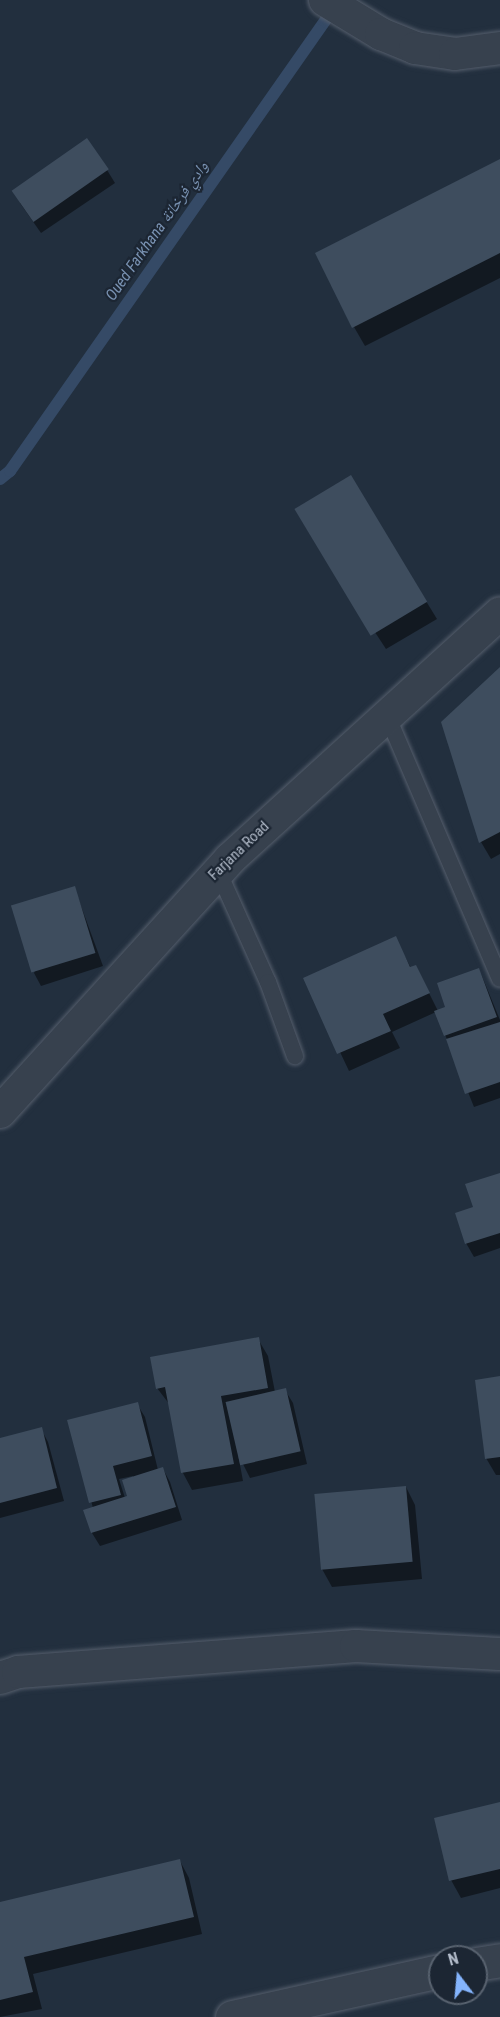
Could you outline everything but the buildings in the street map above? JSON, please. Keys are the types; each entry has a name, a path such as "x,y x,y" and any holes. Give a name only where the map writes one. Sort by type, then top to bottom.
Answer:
{"street":[{"path":"325,0 381,34 415,48 455,54 500,48"},
{"name":"Farjana Road","path":"0,1112 218,871 386,713 500,613"},
{"path":"0,1678 18,1672 356,1646 500,1654"},
{"path":"232,2017 428,1974"}],"lane":[{"path":"386,713 500,978"},
{"path":"218,871 268,982 295,1056"}],"waterway":[{"name":"Oued Farkhana وادي فرخانة","path":"0,479 10,471 334,8"}]}
